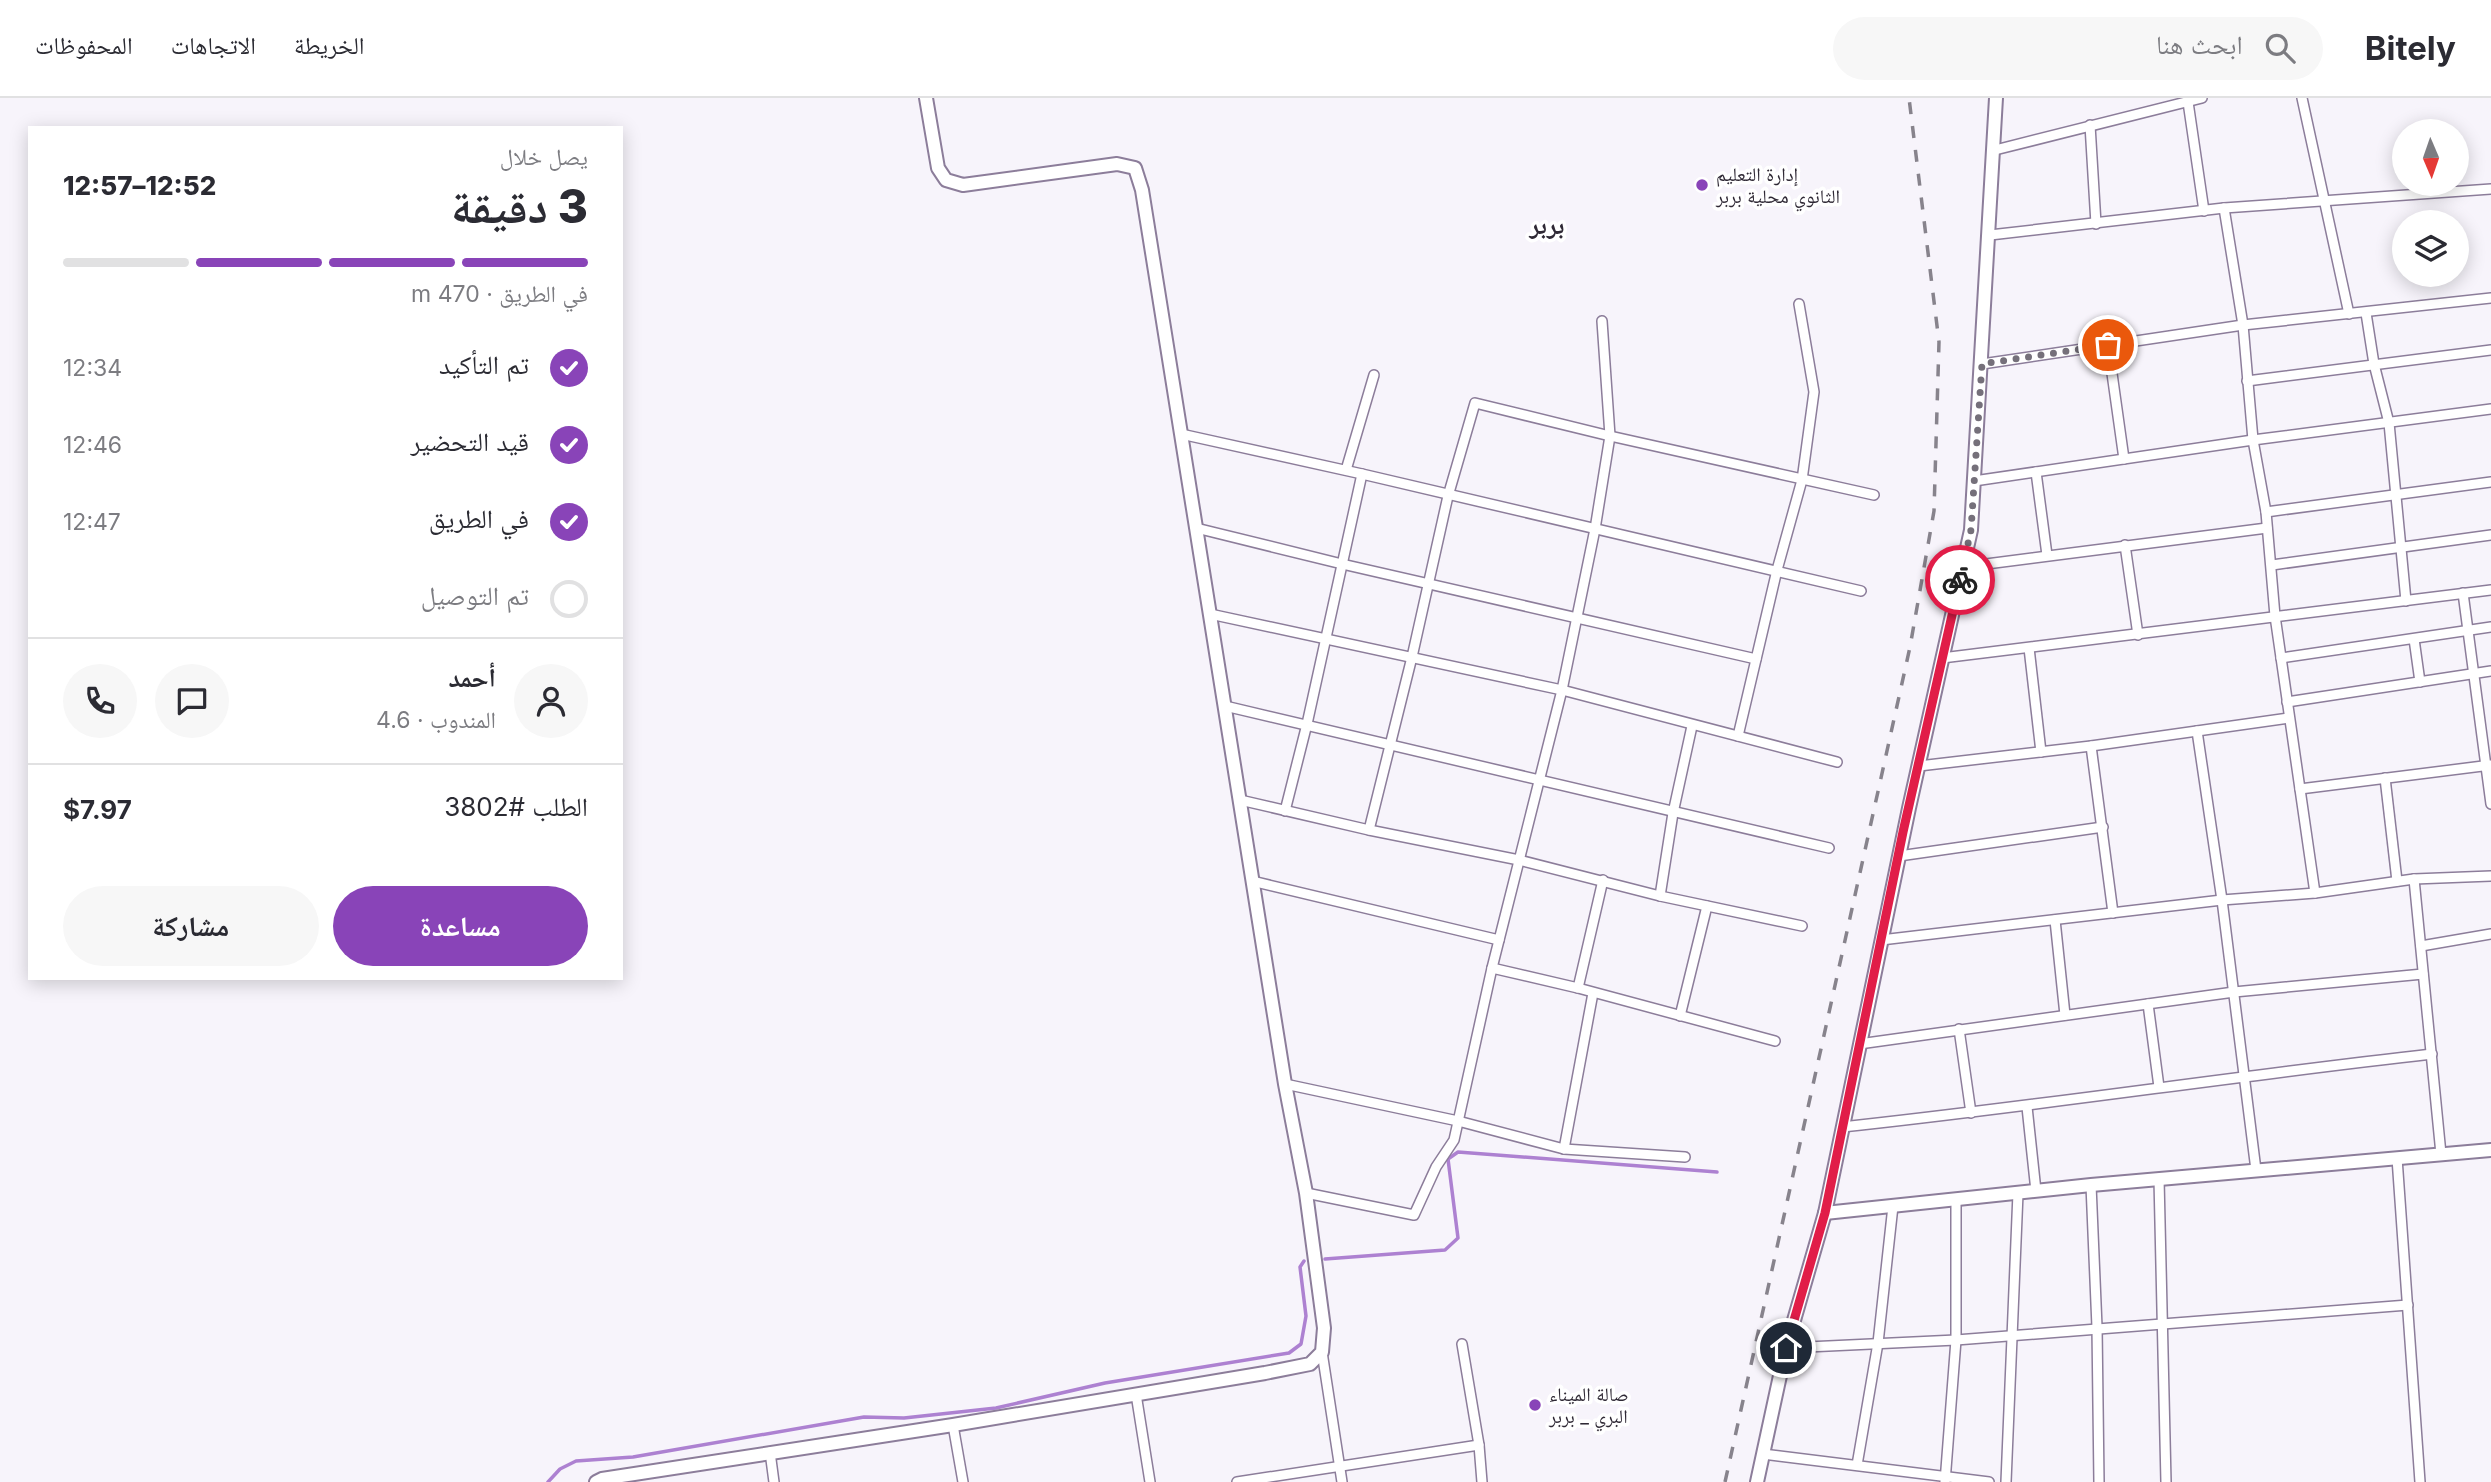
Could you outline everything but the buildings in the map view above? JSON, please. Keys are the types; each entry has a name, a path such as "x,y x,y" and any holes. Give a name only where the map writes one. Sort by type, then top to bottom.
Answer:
{"street":[{"path":"926,98 938,168 946,180 963,185 1117,163 1135,168 1142,190 1285,1084 1306,1193 1324,1328 1322,1352 1342,1482"},
{"path":"1757,1482 1786,1348 1825,1213 1858,1044 1971,530 1996,98"},
{"path":"1994,150 2202,98"},
{"path":"2302,98 2349,314"},
{"path":"2188,102 2204,211"},
{"path":"2090,125 2096,224"},
{"path":"1990,235 2224,208 2491,189"},
{"path":"2224,208 2243,325 2253,440 2272,565 2275,617 2315,893"},
{"path":"1982,364 2243,325 2491,298"},
{"path":"1738,736 1777,570 1802,480 1814,392 1799,304"},
{"path":"2366,313 2374,365 2389,423 2398,493 2406,601"},
{"path":"1306,1193 1415,1215 1437,1167 1454,1140 1492,968 1562,690 1595,528 1610,436 1602,321"},
{"path":"2108,345 2124,459"},
{"path":"2248,380 2491,350"},
{"path":"1346,470 1374,375"},
{"path":"1369,830 1448,496 1475,403 1874,495"},
{"path":"1974,481 2253,440 2491,409"},
{"path":"1181,434 1861,591"},
{"path":"2036,472 2048,555"},
{"path":"1285,811 1362,474"},
{"path":"2266,512 2491,482"},
{"path":"1196,528 1756,659"},
{"path":"1963,566 2267,528"},
{"path":"2272,565 2491,535"},
{"path":"2125,545 2138,635"},
{"path":"1942,658 2491,590"},
{"path":"2463,593 2491,804"},
{"path":"1210,614 1562,690 1837,762"},
{"path":"2281,658 2491,627"},
{"path":"2414,639 2420,682"},
{"path":"2029,648 2041,752"},
{"path":"2287,702 2491,671"},
{"path":"1224,706 1829,848"},
{"path":"1919,766 2091,746 2289,718"},
{"path":"1660,896 1673,813 1692,726"},
{"path":"2197,731 2222,900 2256,1170"},
{"path":"2091,746 2113,913"},
{"path":"2300,789 2488,766"},
{"path":"2385,779 2398,881"},
{"path":"1240,800 1369,830 1519,860 1660,896 1802,926"},
{"path":"1899,856 2103,827"},
{"path":"1881,940 2222,900 2315,893 2414,879 2491,876"},
{"path":"2414,879 2441,1154"},
{"path":"1578,988 1603,880"},
{"path":"1252,881 1499,940"},
{"path":"1680,1016 1707,906"},
{"path":"2054,920 2065,1015"},
{"path":"2421,946 2491,934"},
{"path":"1492,968 1578,988 1775,1041"},
{"path":"1858,1044 2234,992 2424,974"},
{"path":"1564,1149 1593,993"},
{"path":"2147,1004 2159,1087"},
{"path":"1959,1029 1971,1113"},
{"path":"1842,1127 2027,1107 2244,1075 2432,1054"},
{"path":"1285,1084 1458,1121 1564,1149 1685,1157"},
{"path":"2027,1107 2036,1191"},
{"path":"1825,1213 2091,1185 2491,1150"},
{"path":"2397,1157 2420,1482"},
{"path":"2159,1179 2166,1482"},
{"path":"2091,1185 2097,1327 2099,1482"},
{"path":"2006,1482 2018,1193"},
{"path":"1945,1478 1956,1340 1956,1199"},
{"path":"1857,1465 1878,1343 1893,1206"},
{"path":"1786,1348 1956,1340 2408,1305"},
{"path":"1462,1344 1479,1445 1482,1482"},
{"path":"596,1482 1310,1364 1322,1352"},
{"path":"1136,1394 1150,1482"},
{"path":"953,1425 962,1482"},
{"path":"1237,1482 1479,1445"},
{"path":"770,1452 774,1482"},
{"path":"1763,1454 1989,1482"}],"waterway":[{"path":"1325,1259 1445,1250 1458,1238 1448,1159 1458,1152 1717,1172"},
{"path":"548,1482 560,1469 576,1461 633,1457 864,1417 904,1418 996,1408 1105,1383 1289,1353 1301,1344 1306,1316 1300,1267 1304,1261"}],"railway":[{"path":"1725,1482 1910,647 1934,511 1939,342 1909,98"}],"way so far":[{"path":"1960,580 1971,530 1982,364 2108,345"}],"place":[{"name":"إدارة التعليم الثانوي محلية بربر","path":"1702,185"},
{"name":"صالة الميناء البري _ بربر","path":"1535,1405"}],"district":[{"name":"بربر","path":"1547,224"}],"route":[{"path":"1786,1348 1825,1213 1903,832 1960,580"}]}
